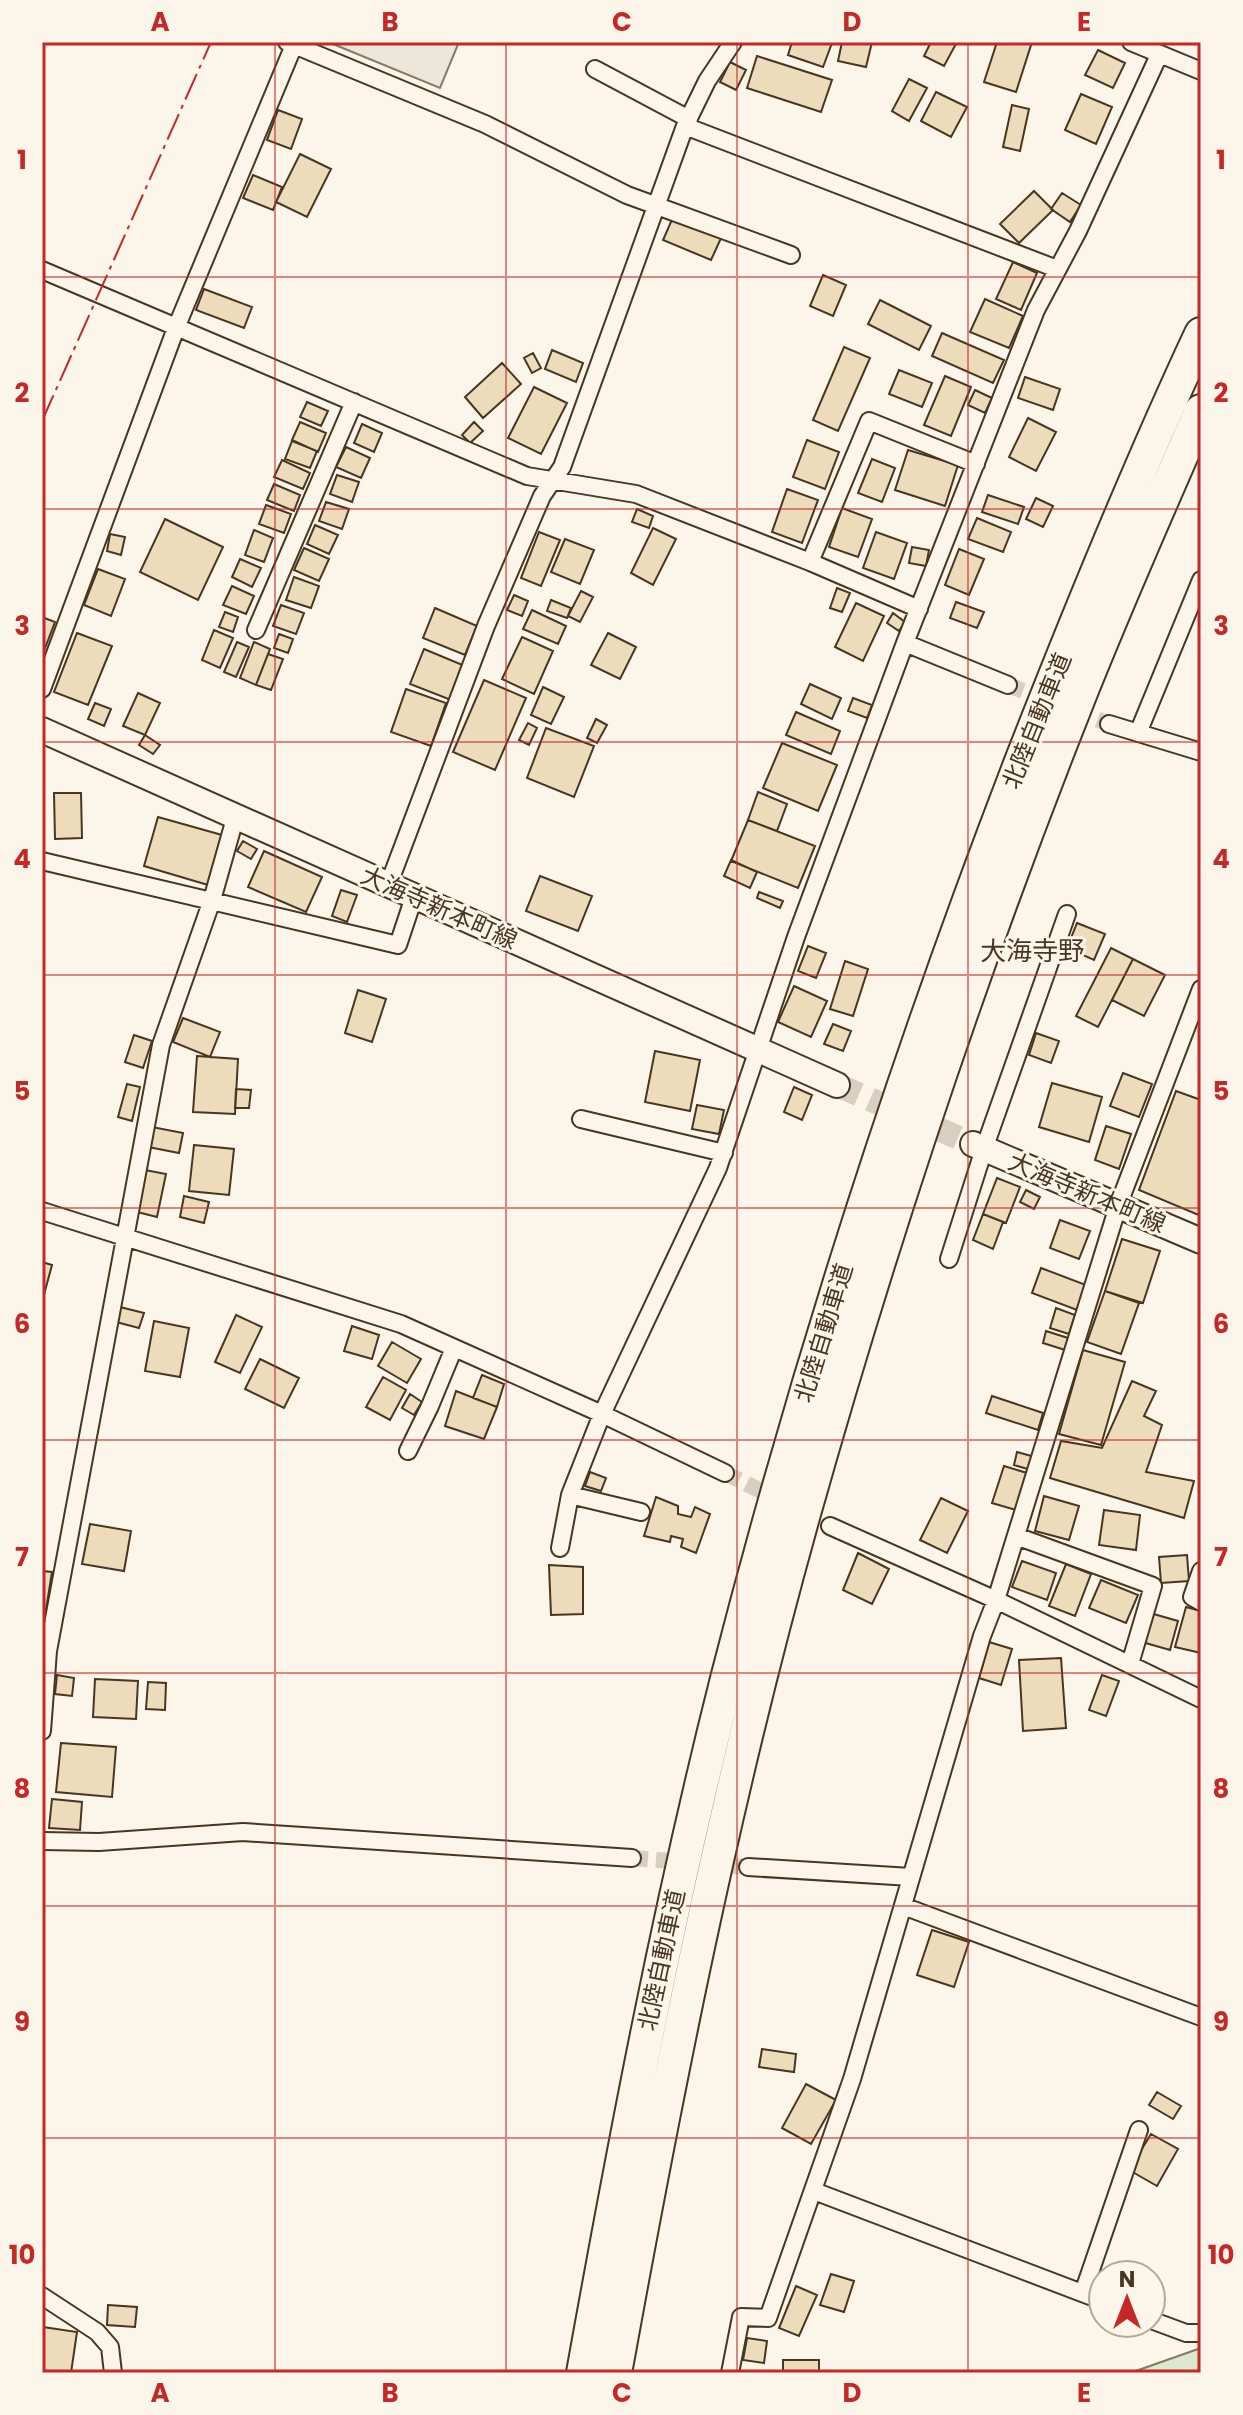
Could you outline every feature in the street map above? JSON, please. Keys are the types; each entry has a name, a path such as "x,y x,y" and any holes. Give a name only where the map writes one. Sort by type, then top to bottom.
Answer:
{"highway":[{"name":"北陸自動車道","path":"583,2373 645,2042 681,1872 727,1681 819,1347 870,1182 982,862 1112,537 1201,334"},
{"name":"北陸自動車道","path":"615,2373 674,2061 714,1875 798,1536 849,1359 903,1187 1010,878 1082,691 1201,411"}],"main road":[{"name":"大海寺新本町線","path":"42,730 837,1085"},
{"name":"大海寺新本町線","path":"978,1146 1201,1241"}],"street":[{"path":"388,886 486,626 542,496 562,467 687,122 707,81 733,42"},
{"path":"1131,42 1201,71"},
{"path":"42,689 176,328 290,44 485,124 627,195 791,255"},
{"path":"560,1548 570,1495 602,1414 724,1153 757,1048 905,643 1036,310 1078,231 1159,55"},
{"path":"595,69 687,122 1057,269"},
{"path":"42,270 527,476 636,494 810,562 919,609"},
{"path":"256,630 354,402"},
{"path":"810,562 869,421 976,464"},
{"path":"1138,733 1201,580"},
{"path":"905,643 1008,685"},
{"path":"1109,724 1201,752"},
{"path":"42,1731 48,1651 161,1045 212,900 236,815"},
{"path":"42,861 398,945 414,897"},
{"path":"949,1259 978,1146 1067,914"},
{"path":"730,2373 741,2317 768,2318 814,2191 852,2079 982,1636 996,1600 1118,1206 1201,989"},
{"path":"581,1119 724,1153"},
{"path":"42,1211 401,1324 725,1473"},
{"path":"408,1451 454,1348"},
{"path":"570,1495 641,1512"},
{"path":"830,1526 996,1600 1201,1699"},
{"path":"1016,1536 1153,1586 1130,1664"},
{"path":"1201,1571 1192,1597 1201,1602"},
{"path":"42,1841 99,1842 243,1832 632,1858"},
{"path":"748,1867 911,1877"},
{"path":"903,1906 1201,2017"},
{"path":"1083,2293 1139,2130"},
{"path":"814,2191 1087,2295"},
{"path":"42,2296 97,2332 110,2347 113,2373"},
{"path":"1167,2326 1186,2333 1201,2333"}],"green space":[{"path":"1201,2348 1201,2373 1130,2373"}],"shaded area":[{"path":"328,42 459,42 440,88"}],"building":[{"path":"792,42 832,43 823,67 788,55"},
{"path":"842,42 872,42 866,67 838,61"},
{"path":"931,42 957,42 944,66 924,56"},
{"path":"997,42 1032,42 1016,92 984,82"},
{"path":"1098,50 1125,63 1113,88 1085,75"},
{"path":"757,56 832,80 821,112 747,88"},
{"path":"730,62 746,70 736,90 720,82"},
{"path":"909,79 927,88 909,121 892,111"},
{"path":"936,92 967,107 951,137 921,121"},
{"path":"1081,94 1112,107 1096,144 1065,130"},
{"path":"1012,105 1029,109 1020,151 1003,147"},
{"path":"278,110 302,119 291,149 267,140"},
{"path":"300,154 331,169 307,217 276,202"},
{"path":"253,175 282,187 273,210 243,198"},
{"path":"1034,191 1053,210 1019,243 1000,224"},
{"path":"1062,193 1081,205 1070,222 1051,209"},
{"path":"674,215 722,236 711,260 663,240"},
{"path":"1013,262 1037,273 1021,310 996,299"},
{"path":"823,275 846,285 833,316 810,306"},
{"path":"204,289 252,307 244,328 196,310"},
{"path":"985,299 1023,316 1009,348 970,332"},
{"path":"880,300 931,326 919,350 868,324"},
{"path":"942,333 1004,360 993,383 932,356"},
{"path":"844,347 870,358 838,431 813,420"},
{"path":"552,350 583,363 576,382 545,369"},
{"path":"533,353 541,368 532,373 524,358"},
{"path":"502,363 521,384 483,418 465,397"},
{"path":"899,370 932,383 922,407 889,394"},
{"path":"945,376 971,387 951,436 924,425"},
{"path":"1025,377 1060,389 1053,410 1018,398"},
{"path":"534,387 567,403 541,454 508,438"},
{"path":"975,390 992,398 985,413 968,405"},
{"path":"307,402 328,411 321,426 300,417"},
{"path":"1028,418 1056,432 1036,471 1009,457"},
{"path":"300,422 326,433 318,452 292,440"},
{"path":"474,422 483,431 470,443 462,435"},
{"path":"362,424 382,433 374,452 354,443"},
{"path":"807,440 839,452 825,489 793,477"},
{"path":"292,441 317,451 310,468 285,459"},
{"path":"346,447 370,458 361,478 336,467"},
{"path":"908,450 958,465 945,506 895,490"},
{"path":"872,459 895,468 882,502 858,493"},
{"path":"282,460 310,473 303,489 274,477"},
{"path":"337,475 359,482 352,502 330,494"},
{"path":"274,484 300,495 294,511 267,500"},
{"path":"787,489 818,500 802,543 772,532"},
{"path":"988,495 1024,507 1018,524 982,512"},
{"path":"1036,498 1053,506 1043,527 1026,519"},
{"path":"326,502 349,509 342,529 319,521"},
{"path":"266,505 291,514 284,533 259,524"},
{"path":"842,508 872,519 858,557 829,547"},
{"path":"637,509 653,516 649,528 632,522"},
{"path":"977,518 1011,532 1003,552 968,539"},
{"path":"165,519 223,547 198,600 140,572"},
{"path":"315,525 338,535 329,554 307,544"},
{"path":"653,528 676,539 653,585 631,573"},
{"path":"254,530 273,538 264,562 245,555"},
{"path":"539,532 560,540 541,586 521,578"},
{"path":"876,532 907,543 894,579 863,568"},
{"path":"110,534 125,537 121,555 107,551"},
{"path":"565,539 594,550 580,584 551,572"},
{"path":"912,547 929,550 926,566 909,563"},
{"path":"304,548 329,559 319,581 294,570"},
{"path":"959,549 984,559 969,595 945,585"},
{"path":"240,559 261,568 252,587 232,577"},
{"path":"98,569 125,579 111,616 84,605"},
{"path":"294,577 319,586 311,608 286,600"},
{"path":"232,586 254,596 246,614 223,605"},
{"path":"837,588 850,593 842,612 830,608"},
{"path":"581,591 593,597 580,622 568,616"},
{"path":"514,595 528,601 522,616 507,610"},
{"path":"551,600 571,608 567,618 547,611"},
{"path":"956,602 984,612 977,628 950,618"},
{"path":"856,603 884,616 863,661 835,647"},
{"path":"281,605 304,613 296,634 273,626"},
{"path":"435,608 477,626 465,655 423,638"},
{"path":"532,610 566,626 558,644 523,629"},
{"path":"225,612 238,617 233,632 219,627"},
{"path":"893,613 905,622 899,631 887,623"},
{"path":"42,617 55,622 42,656"},
{"path":"214,630 233,638 220,668 202,660"},
{"path":"77,633 112,646 88,705 54,692"},
{"path":"608,633 636,647 620,679 591,665"},
{"path":"279,634 293,639 288,653 274,648"},
{"path":"522,637 553,651 534,694 502,679"},
{"path":"237,642 249,647 236,677 224,672"},
{"path":"254,642 270,649 256,685 240,678"},
{"path":"424,649 465,666 451,700 410,684"},
{"path":"268,654 283,659 271,690 256,685"},
{"path":"484,680 526,698 495,770 453,752"},
{"path":"810,684 841,698 832,719 801,704"},
{"path":"543,687 564,697 551,724 531,715"},
{"path":"406,689 446,703 431,746 391,732"},
{"path":"138,693 160,703 145,735 123,726"},
{"path":"853,698 872,705 867,718 848,711"},
{"path":"95,703 111,709 104,726 88,719"},
{"path":"796,712 840,731 831,754 786,735"},
{"path":"596,719 607,725 597,743 587,738"},
{"path":"528,723 537,728 529,745 519,740"},
{"path":"546,728 594,746 574,797 527,778"},
{"path":"145,735 160,745 153,754 139,745"},
{"path":"782,743 837,765 818,811 763,788"},
{"path":"758,792 787,804 777,831 748,820"},
{"path":"54,793 81,793 82,838 55,839"},
{"path":"158,817 222,835 208,885 144,866"},
{"path":"748,820 815,846 798,888 731,861"},
{"path":"243,841 257,849 251,859 237,851"},
{"path":"264,851 322,877 306,912 248,887"},
{"path":"731,860 757,872 750,888 724,876"},
{"path":"540,876 592,896 578,931 526,911"},
{"path":"341,890 357,895 347,922 332,916"},
{"path":"759,892 783,901 780,908 757,898"},
{"path":"1077,923 1105,934 1094,960 1067,948"},
{"path":"808,946 826,953 816,978 798,971"},
{"path":"1111,948 1133,959 1098,1027 1076,1016"},
{"path":"1133,959 1165,975 1144,1016 1112,1000"},
{"path":"845,961 868,969 853,1016 830,1009"},
{"path":"794,986 827,1001 811,1037 778,1022"},
{"path":"358,990 386,999 372,1042 345,1033"},
{"path":"183,1018 220,1032 210,1057 173,1042"},
{"path":"833,1024 851,1031 843,1051 824,1044"},
{"path":"1036,1033 1059,1041 1051,1063 1029,1055"},
{"path":"134,1035 152,1041 143,1068 125,1062"},
{"path":"655,1051 700,1060 690,1111 645,1102"},
{"path":"197,1056 238,1059 235,1114 193,1112"},
{"path":"1123,1073 1152,1084 1139,1117 1110,1106"},
{"path":"1052,1083 1102,1097 1089,1142 1039,1127"},
{"path":"127,1084 140,1087 132,1121 118,1117"},
{"path":"794,1087 812,1095 802,1120 784,1112"},
{"path":"236,1089 251,1090 249,1108 235,1108"},
{"path":"1176,1091 1201,1100 1201,1216 1139,1190"},
{"path":"697,1105 724,1110 719,1134 692,1129"},
{"path":"1106,1126 1131,1134 1119,1169 1095,1160"},
{"path":"152,1127 183,1133 179,1153 148,1147"},
{"path":"194,1145 234,1149 229,1195 189,1191"},
{"path":"145,1170 166,1174 157,1217 137,1212"},
{"path":"997,1178 1020,1187 1006,1223 983,1214"},
{"path":"1026,1190 1040,1197 1034,1209 1020,1202"},
{"path":"184,1196 209,1202 204,1223 180,1217"},
{"path":"983,1214 1003,1222 993,1249 973,1240"},
{"path":"1060,1220 1090,1231 1079,1259 1050,1248"},
{"path":"1122,1239 1160,1251 1143,1303 1105,1291"},
{"path":"42,1262 52,1265 42,1302"},
{"path":"1041,1268 1086,1285 1077,1310 1032,1293"},
{"path":"1105,1291 1139,1303 1121,1354 1087,1342"},
{"path":"120,1307 144,1313 139,1328 116,1322"},
{"path":"1056,1308 1075,1315 1069,1334 1050,1328"},
{"path":"236,1315 262,1327 240,1373 215,1362"},
{"path":"154,1321 189,1328 180,1377 145,1371"},
{"path":"352,1326 379,1335 372,1359 344,1351"},
{"path":"1046,1331 1068,1338 1065,1350 1043,1343"},
{"path":"392,1342 421,1359 407,1383 378,1366"},
{"path":"1083,1350 1125,1362 1101,1445 1059,1434"},
{"path":"260,1359 299,1378 284,1408 245,1389"},
{"path":"482,1375 504,1384 497,1407 473,1398"},
{"path":"383,1377 406,1390 390,1420 366,1407"},
{"path":"1132,1381 1156,1391 1144,1416 1162,1425 1146,1472 1194,1481 1184,1518 1050,1478 1061,1441 1102,1448"},
{"path":"456,1391 497,1407 484,1439 445,1426"},
{"path":"410,1394 422,1402 414,1415 402,1408"},
{"path":"992,1396 1043,1413 1038,1430 986,1413"},
{"path":"1017,1452 1035,1457 1031,1470 1014,1465"},
{"path":"1004,1466 1027,1473 1016,1510 992,1503"},
{"path":"590,1472 606,1478 601,1491 585,1486"},
{"path":"1044,1496 1079,1506 1069,1540 1035,1531"},
{"path":"656,1497 678,1506 678,1514 691,1517 695,1507 710,1514 696,1553 681,1547 683,1539 671,1536 670,1542 644,1536"},
{"path":"941,1498 968,1511 947,1553 920,1540"},
{"path":"1104,1510 1140,1515 1136,1550 1099,1545"},
{"path":"90,1524 131,1531 124,1571 82,1564"},
{"path":"858,1553 889,1569 872,1604 843,1590"},
{"path":"1187,1555 1189,1581 1161,1583 1159,1557"},
{"path":"1022,1561 1056,1573 1047,1600 1012,1587"},
{"path":"1066,1564 1091,1574 1075,1616 1049,1606"},
{"path":"549,1565 583,1567 583,1614 551,1615"},
{"path":"42,1571 52,1572 46,1610 42,1609"},
{"path":"1101,1580 1138,1595 1126,1623 1089,1608"},
{"path":"1186,1607 1201,1611 1201,1653 1175,1647"},
{"path":"1150,1613 1178,1621 1170,1650 1142,1642"},
{"path":"989,1642 1012,1649 1001,1685 979,1678"},
{"path":"1061,1658 1066,1728 1023,1731 1019,1660"},
{"path":"57,1675 74,1678 72,1696 55,1694"},
{"path":"1102,1675 1119,1681 1106,1716 1089,1710"},
{"path":"95,1679 138,1681 136,1719 93,1717"},
{"path":"148,1682 166,1683 165,1710 146,1709"},
{"path":"61,1743 116,1747 112,1797 56,1792"},
{"path":"52,1799 82,1802 80,1830 49,1828"},
{"path":"932,1930 969,1942 954,1987 917,1975"},
{"path":"762,2049 796,2054 794,2072 759,2067"},
{"path":"806,2084 836,2100 811,2144 782,2128"},
{"path":"1157,2092 1181,2106 1173,2119 1149,2105"},
{"path":"1151,2134 1178,2149 1157,2186 1129,2170"},
{"path":"831,2274 854,2281 844,2312 820,2305"},
{"path":"796,2286 817,2295 799,2336 779,2328"},
{"path":"108,2305 137,2307 135,2327 107,2325"},
{"path":"43,2327 77,2332 71,2373 42,2373"},
{"path":"747,2338 767,2341 764,2363 743,2360"},
{"path":"783,2360 819,2360 819,2373 783,2373"}],"tunnel":[{"path":"1008,685 1109,724"},
{"path":"837,1085 973,1144"},
{"path":"725,1473 781,1501"},
{"path":"632,1858 748,1867"}],"power":[{"path":"42,421 211,42"}],"district":[{"name":"大海寺野","path":"1032,951"}]}
